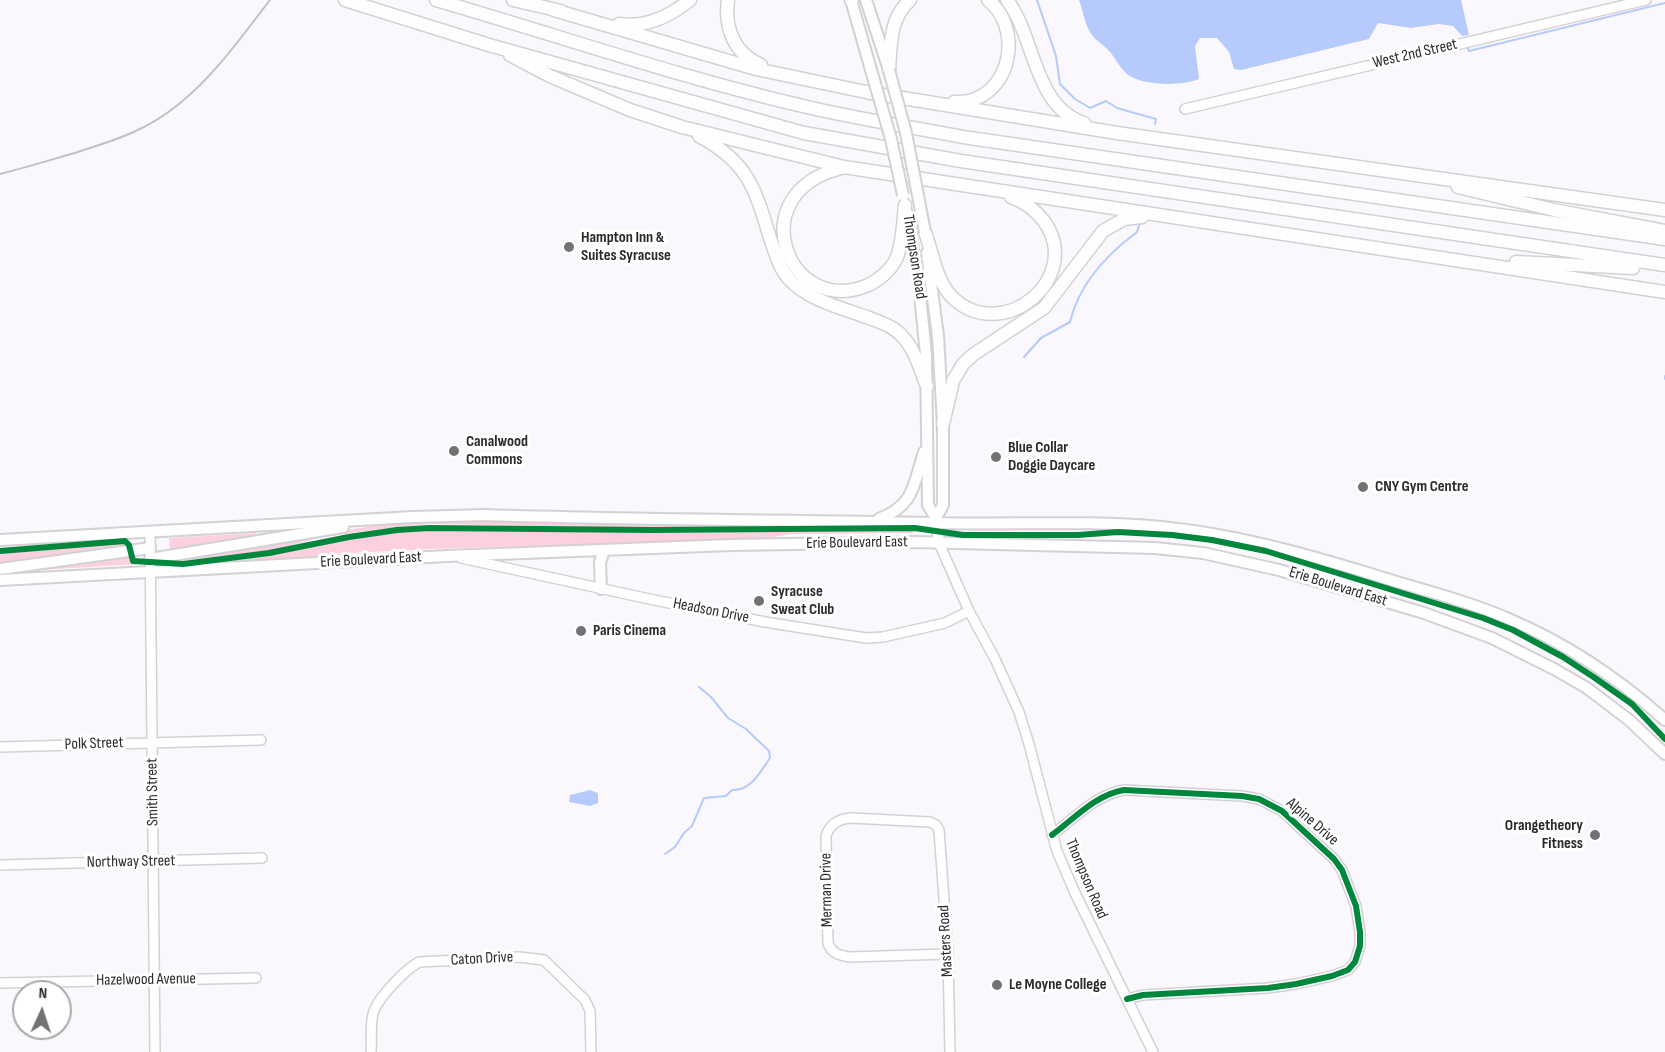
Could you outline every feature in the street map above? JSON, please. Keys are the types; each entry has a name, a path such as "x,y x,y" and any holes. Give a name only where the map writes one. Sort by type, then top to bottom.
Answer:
{"highway":[{"path":"345,0 489,45 757,121 865,145 1665,267"},
{"path":"436,0 673,72 808,108 963,137 1665,239"},
{"path":"513,0 756,69 805,80 1117,133 1665,210"},
{"path":"554,10 631,25 671,14 690,0"},
{"path":"728,0 727,23 733,40 743,54 758,64 805,80"},
{"path":"889,70 892,30 897,16 910,0"},
{"path":"935,103 969,101 989,89 1003,71 1007,61 1009,40 1002,15 988,0"},
{"path":"1007,0 1054,103 1073,119 1117,133"},
{"path":"489,45 580,89 630,110 682,127 844,167 1665,291"},
{"path":"682,127 710,142 735,161 751,182 759,200 777,259 786,276 796,286 830,303 886,324 902,334 912,349 927,386"},
{"path":"844,167 814,177 795,194 788,207 784,222 787,253 796,268 808,280 834,290 852,290 870,284 886,273 892,267 898,253 904,200"},
{"path":"1374,168 1554,210 1665,231"},
{"path":"925,232 942,282 950,295 965,307 997,314 1013,310 1034,298 1050,276 1054,256 1053,240 1047,226 1038,214 1016,199 978,188"},
{"path":"943,424 953,381 963,364 974,354 1044,309 1103,231 1124,219 1140,217 1187,219"},
{"path":"1416,253 1497,261 1665,267"}],"main road":[{"name":"Thompson Road","path":"851,0 891,139 919,285 927,386 928,505 937,529"},
{"name":"Thompson Road","path":"866,0 889,70 906,133 925,232 938,336 943,424 943,505 937,529"},
{"path":"873,521 895,512 904,505 910,495 927,443"},
{"name":"Erie Boulevard East","path":"0,540 485,515 873,521 1203,554 1279,570 1424,613 1492,638 1587,688 1629,720 1665,754"},
{"path":"0,569 150,554 394,519"},
{"name":"Erie Boulevard East","path":"0,580 453,556 777,544 937,529 1123,524 1160,527 1218,534 1301,553 1431,592 1510,620 1566,647 1614,678 1665,720"},
{"path":"601,589 600,562 604,551"}],"street":[{"name":"West 2nd Street","path":"1185,109 1646,0"},
{"name":"Thompson Road","path":"937,529 969,611 995,659 1019,712 1052,836 1075,893 1154,1052"},
{"name":"Smith Street","path":"150,532 155,1052"},
{"name":"Headson Drive","path":"453,556 765,622 866,638 883,637 945,623 969,611"},
{"name":"Polk Street","path":"0,747 261,740"},
{"name":"Alpine Drive","path":"1052,836 1098,799 1124,790 1242,796 1259,799 1288,816 1334,858 1350,887 1360,932 1360,946 1348,970 1324,978 1268,988 1143,994 1127,999"},
{"name":"Merman Drive","path":"939,830 930,822 851,818 842,819 829,828 826,836 828,944 833,952 849,957 948,954"},
{"name":"Masters Road","path":"939,830 948,954 950,1052"},
{"name":"Northway Street","path":"0,865 262,858"},
{"name":"Caton Drive","path":"371,1052 372,1017 375,1006 413,965 419,962 519,957 544,960 585,1000 590,1011 591,1052"},
{"name":"Hazelwood Avenue","path":"0,983 256,978"}],"shaded area":[{"path":"412,520 914,526 650,528 429,524 318,538 279,549 171,562 171,557"},
{"path":"444,529 686,533 915,530 912,533 790,534 763,539 431,549 330,554 295,560 171,566 278,554 310,545 401,531"},
{"path":"256,533 257,536 170,549 169,538"},
{"path":"124,543 127,546 0,565 0,553"},
{"path":"128,553 131,560 138,564 39,570 39,568"}],"water":[{"path":"1079,0 1461,0 1469,35 1462,36 1453,26 1439,24 1411,28 1378,23 1369,39 1241,70 1234,69 1229,52 1217,38 1200,38 1195,46 1199,79 1164,84 1145,82 1123,71 1112,54 1090,31"},
{"path":"590,790 598,793 598,803 590,806 569,802 570,795"}],"waterway":[{"path":"1037,0 1056,56 1060,84 1075,99 1090,108 1106,101 1117,108 1156,119 1155,124"},
{"path":"1467,46 1469,51 1665,3"},
{"path":"1024,357 1041,338 1070,322 1080,295 1095,271 1137,232 1139,226"},
{"path":"665,854 675,847 684,833 692,826 704,798 726,796 732,790 750,784 770,758 769,751 746,729 728,718 711,697 699,687"}],"railway":[{"path":"0,174 114,140 154,122 192,93 216,68 270,0"}],"cycle path":[{"path":"0,551 125,541 129,545 133,561 183,564 269,553 349,537 429,528 653,530 915,528 963,535 1078,535 1118,532 1172,535 1266,551 1483,618 1513,630 1563,657 1632,704 1665,739"},
{"path":"1052,835 1095,802 1124,790 1242,796 1259,799 1282,811 1334,859 1342,870 1356,906 1360,932 1360,946 1355,962 1348,970 1332,976 1268,988 1143,995 1127,999"}],"place":[{"name":"Hampton Inn & Suites Syracuse","path":"569,247"},
{"name":"Canalwood Commons","path":"454,451"},
{"name":"Blue Collar Doggie Daycare","path":"996,457"},
{"name":"CNY Gym Centre","path":"1363,487"},
{"name":"Syracuse Sweat Club","path":"759,601"},
{"name":"Paris Cinema","path":"581,631"},
{"name":"Orangetheory Fitness","path":"1595,835"},
{"name":"Le Moyne College","path":"997,985"}]}
